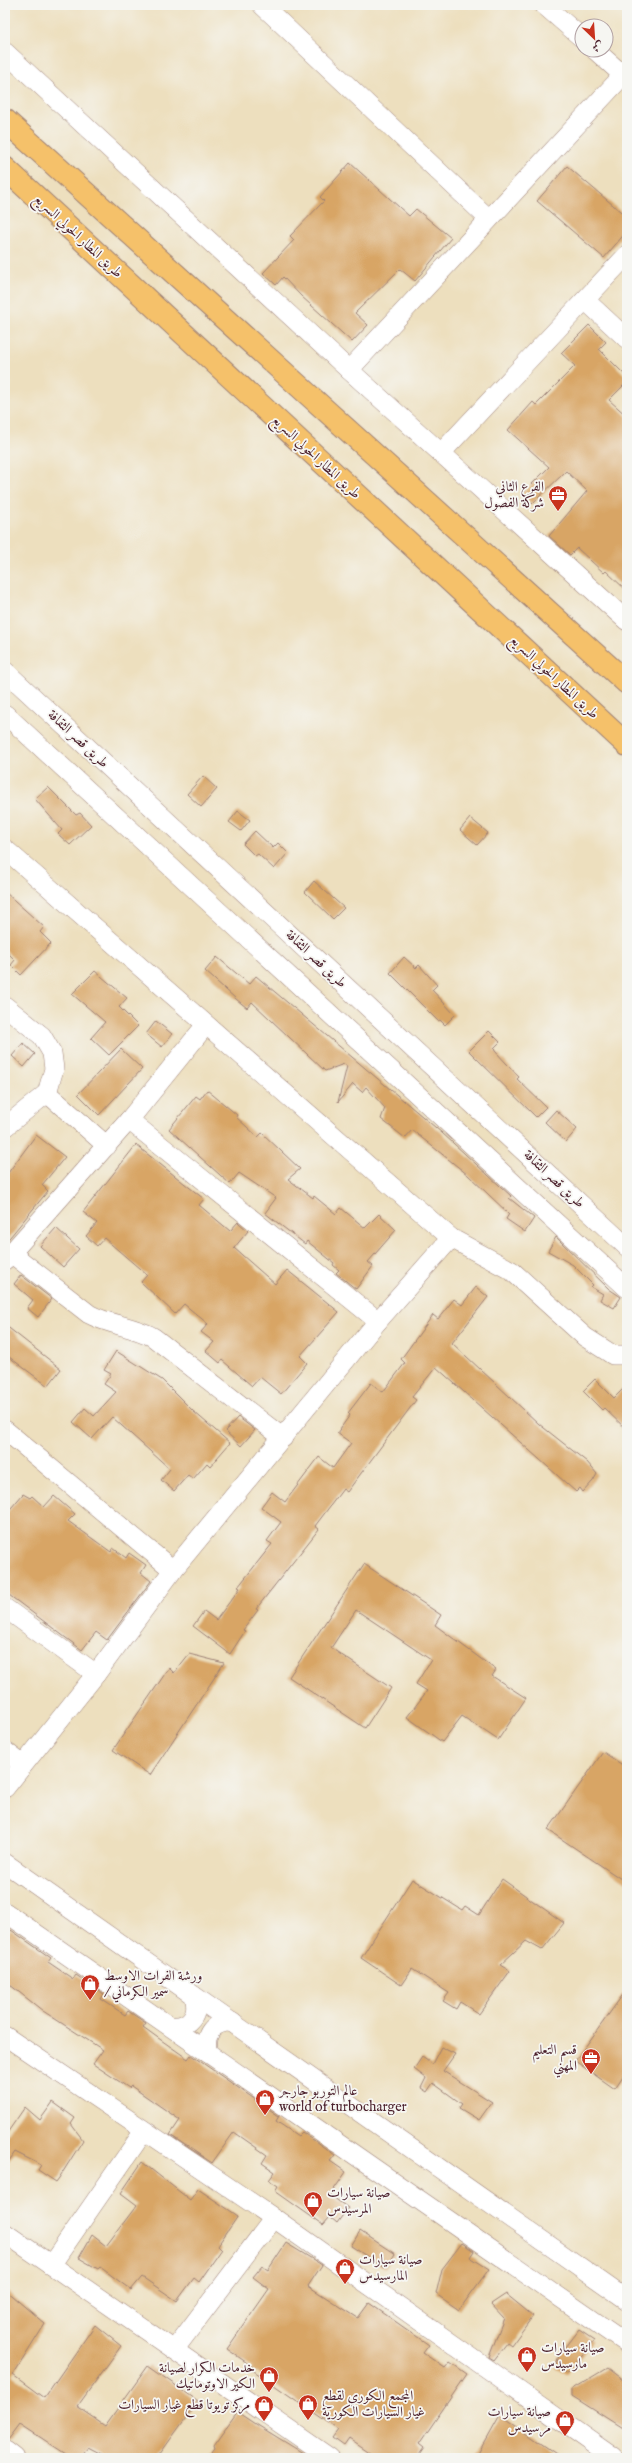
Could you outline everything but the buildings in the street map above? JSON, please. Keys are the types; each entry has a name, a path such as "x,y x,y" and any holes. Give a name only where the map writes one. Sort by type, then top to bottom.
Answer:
{"highway":[{"path":"5,120 627,683"},
{"name":"طريق المطار الحولي السريع","path":"5,168 627,745"}],"street":[{"path":"262,5 489,219"},
{"path":"544,5 574,31"},
{"path":"5,52 349,370 627,621"},
{"path":"349,370 625,73 606,58"},
{"path":"441,453 627,255"},
{"path":"585,300 627,339"},
{"name":"طريق قصر الثقافة","path":"5,671 627,1247"},
{"name":"طريق قصر الثقافة","path":"5,714 264,954 512,1180 627,1288"},
{"path":"5,849 206,1026 451,1238 512,1271 585,1337 613,1355 627,1355"},
{"path":"5,1006 42,1036 52,1053 54,1069 47,1092 5,1127"},
{"path":"206,1026 107,1146 8,1256 89,1314 153,1337 283,1438"},
{"path":"47,1092 107,1146"},
{"path":"129,1120 378,1321"},
{"path":"5,1788 96,1674 173,1570 378,1321 451,1238"},
{"path":"5,1430 173,1570"},
{"path":"5,1608 96,1674"},
{"path":"5,1752 23,1765"},
{"path":"5,1863 627,2300"},
{"path":"5,1912 627,2344"},
{"path":"170,2026 182,2026 192,2019 196,2008 194,1996"},
{"path":"208,2053 206,2041 211,2030 220,2023 232,2022"},
{"path":"5,2036 274,2218 614,2458"},
{"path":"51,2265 144,2131"},
{"path":"174,2350 274,2218"},
{"path":"5,2233 330,2458"},
{"path":"5,2451 14,2458"}],"place":[{"name":"الفرع الثاني شركة الفصول","path":"558,512"},
{"name":"ورشة الفرات الاوسط / سمير الكرماني","path":"90,2001"},
{"name":"قسم التعليم المهني","path":"591,2075"},
{"name":"عالم التوربو جارجر world of turbocharger","path":"265,2116"},
{"name":"صيانة سيارات المرسيدس","path":"313,2218"},
{"name":"صيانة سيارات المارسيدس","path":"345,2285"},
{"name":"صيانة سيارات مارسيدس","path":"527,2373"},
{"name":"خدمات الكرار لصيانة الكير الاوتوماتيك","path":"269,2393"},
{"name":"المجمع الكوري لقطع غيار السيارات الكورية","path":"308,2421"},
{"name":"مركز تويوتا قطع غيار السيارات","path":"264,2422"},
{"name":"صيانة سيارات مرسيدس","path":"565,2437"}]}
